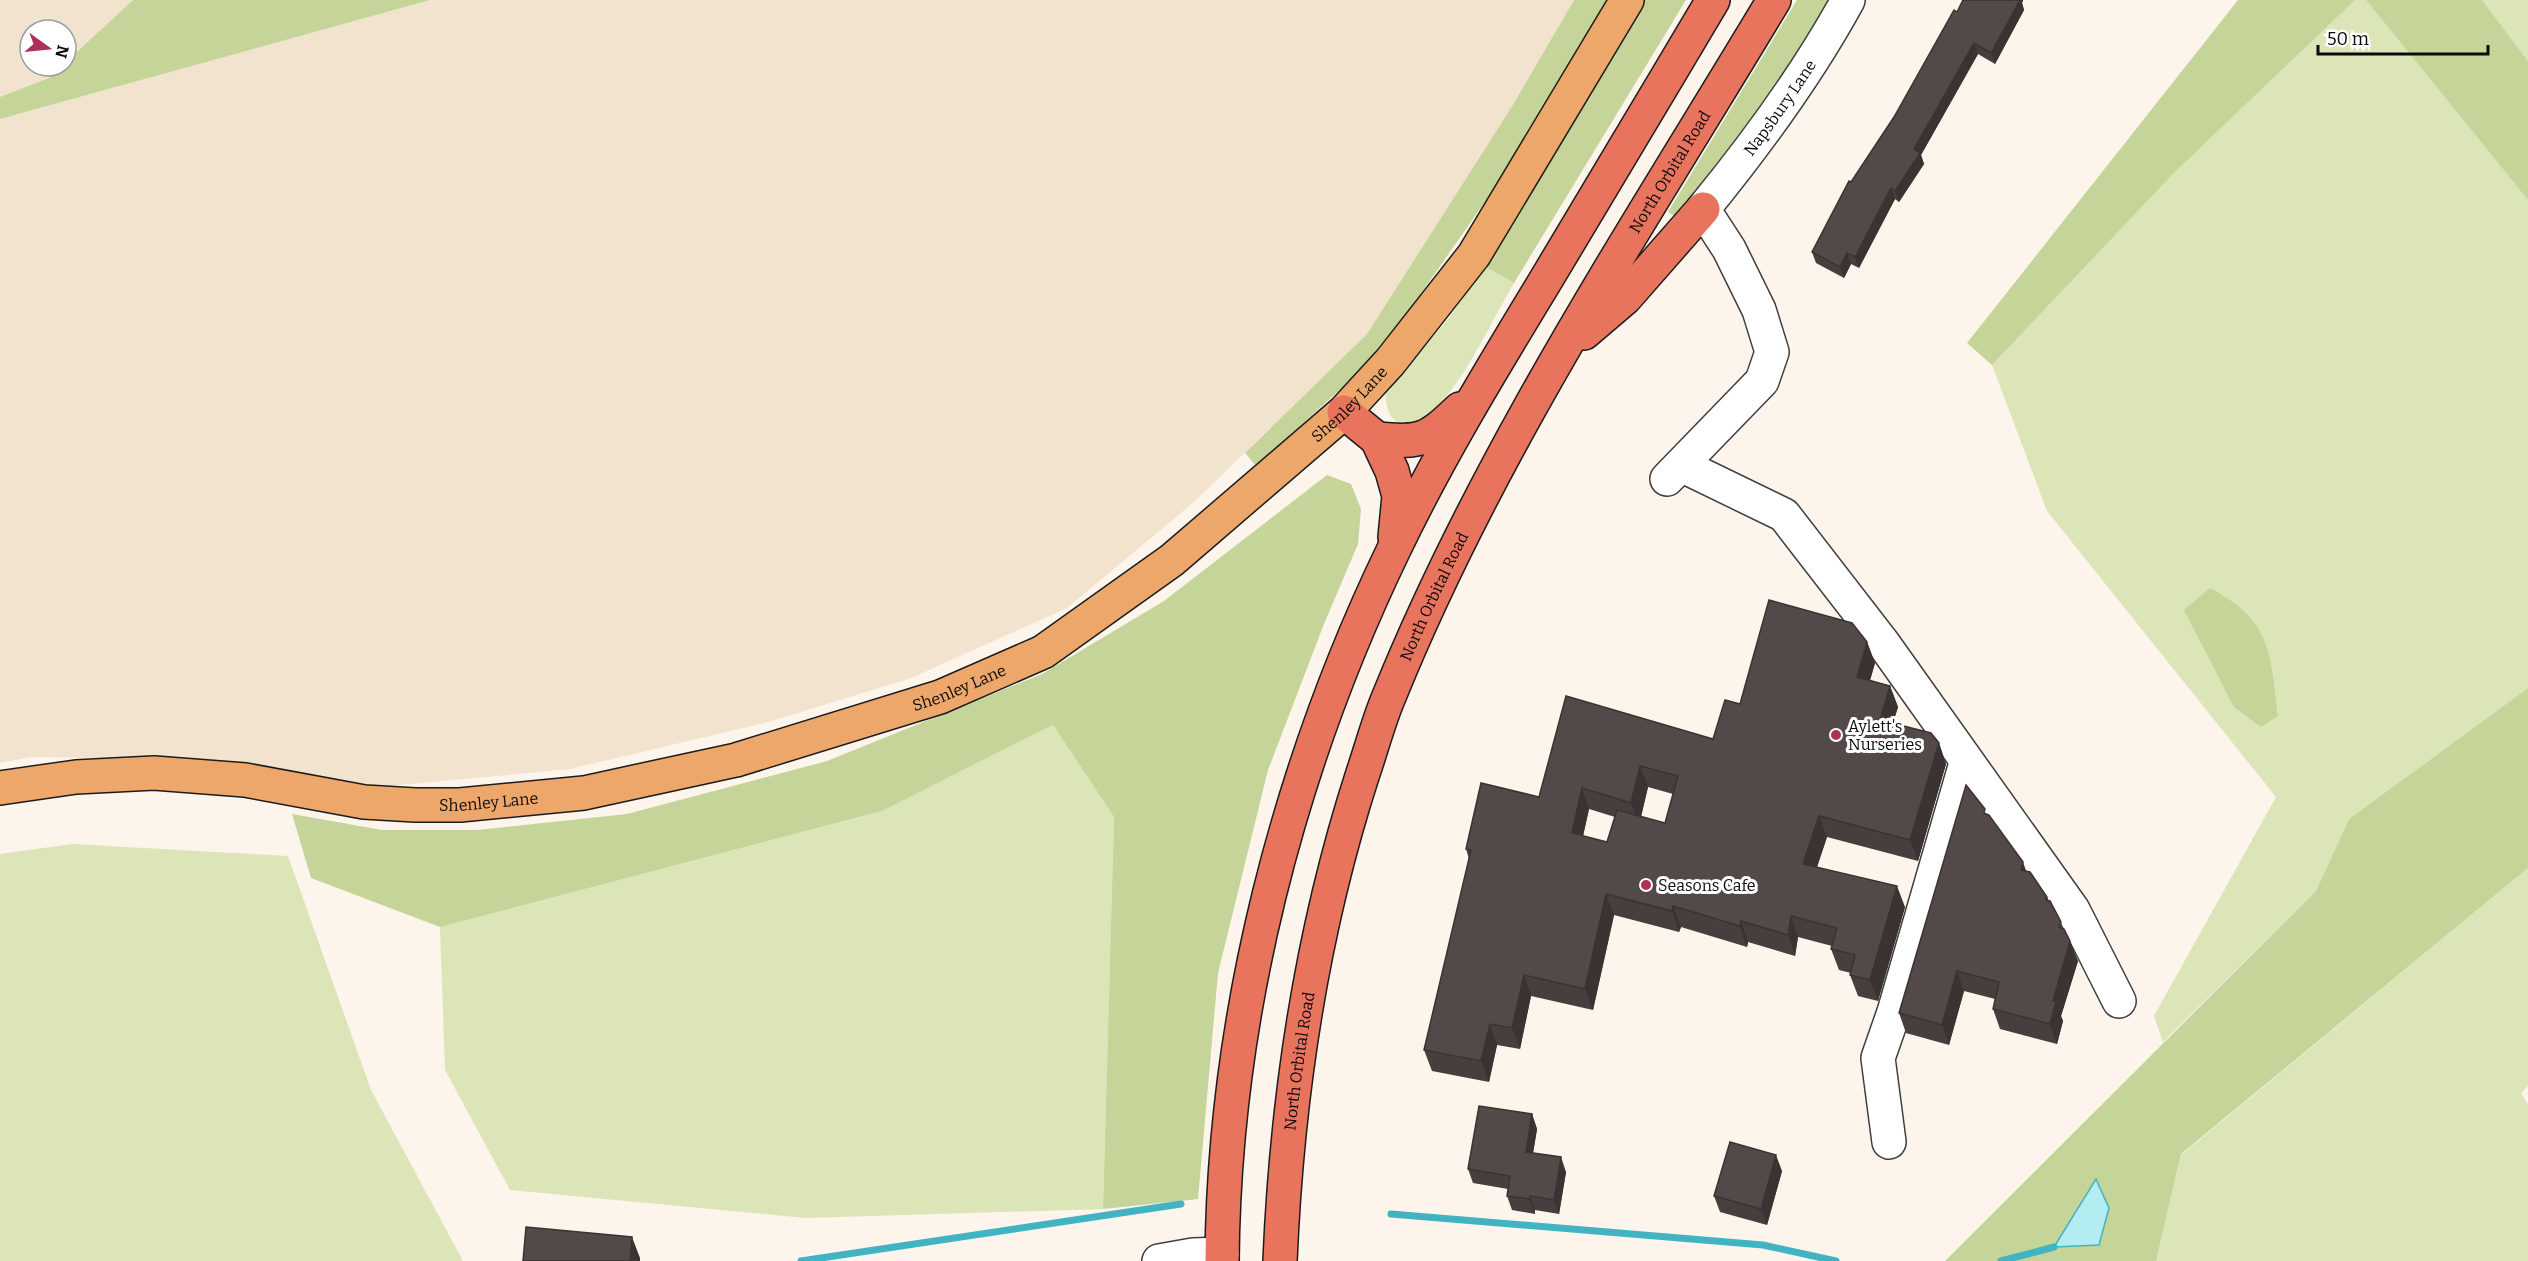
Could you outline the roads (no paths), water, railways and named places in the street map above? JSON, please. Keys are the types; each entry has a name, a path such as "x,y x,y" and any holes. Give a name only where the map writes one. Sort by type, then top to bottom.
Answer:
{"highway":[{"path":"1222,1257 1235,1087 1248,1003 1275,874 1302,776 1338,681 1394,548 1479,390 1713,0"},
{"name":"North Orbital Road","path":"1280,1261 1287,1138 1303,1021 1322,925 1347,823 1389,696 1459,540 1564,350 1774,0"},
{"path":"1564,350 1625,298 1703,209"},
{"path":"1377,439 1408,442 1422,439 1437,430 1479,390"},
{"path":"1344,412 1377,439 1392,471 1399,496 1394,548"}],"main road":[{"name":"Shenley Lane","path":"0,788 76,777 154,773 245,780 364,802 460,805 584,793 736,760 940,697 1043,652 1172,560 1344,412 1390,362 1474,255 1627,0"}],"street":[{"name":"Napsbury Lane","path":"1703,209 1773,121 1829,35 1848,0"},
{"path":"1703,209 1729,249 1759,310 1772,352 1762,381 1674,472 1784,516 1882,643 2073,910 2120,1000"},
{"path":"1889,1142 1878,1058 1894,1012 1966,763"},
{"path":"1159,1261 1193,1255 1222,1257"}],"water":[{"path":"2096,1179 2109,1208 2099,1245 2054,1247"}],"waterway":[{"path":"801,1261 1181,1204"},
{"path":"1391,1214 1763,1245 1836,1261"},
{"path":"2001,1261 2054,1247"}],"place":[{"name":"Aylett's Nurseries","path":"1836,735"},
{"name":"Seasons Cafe","path":"1646,885"}]}
